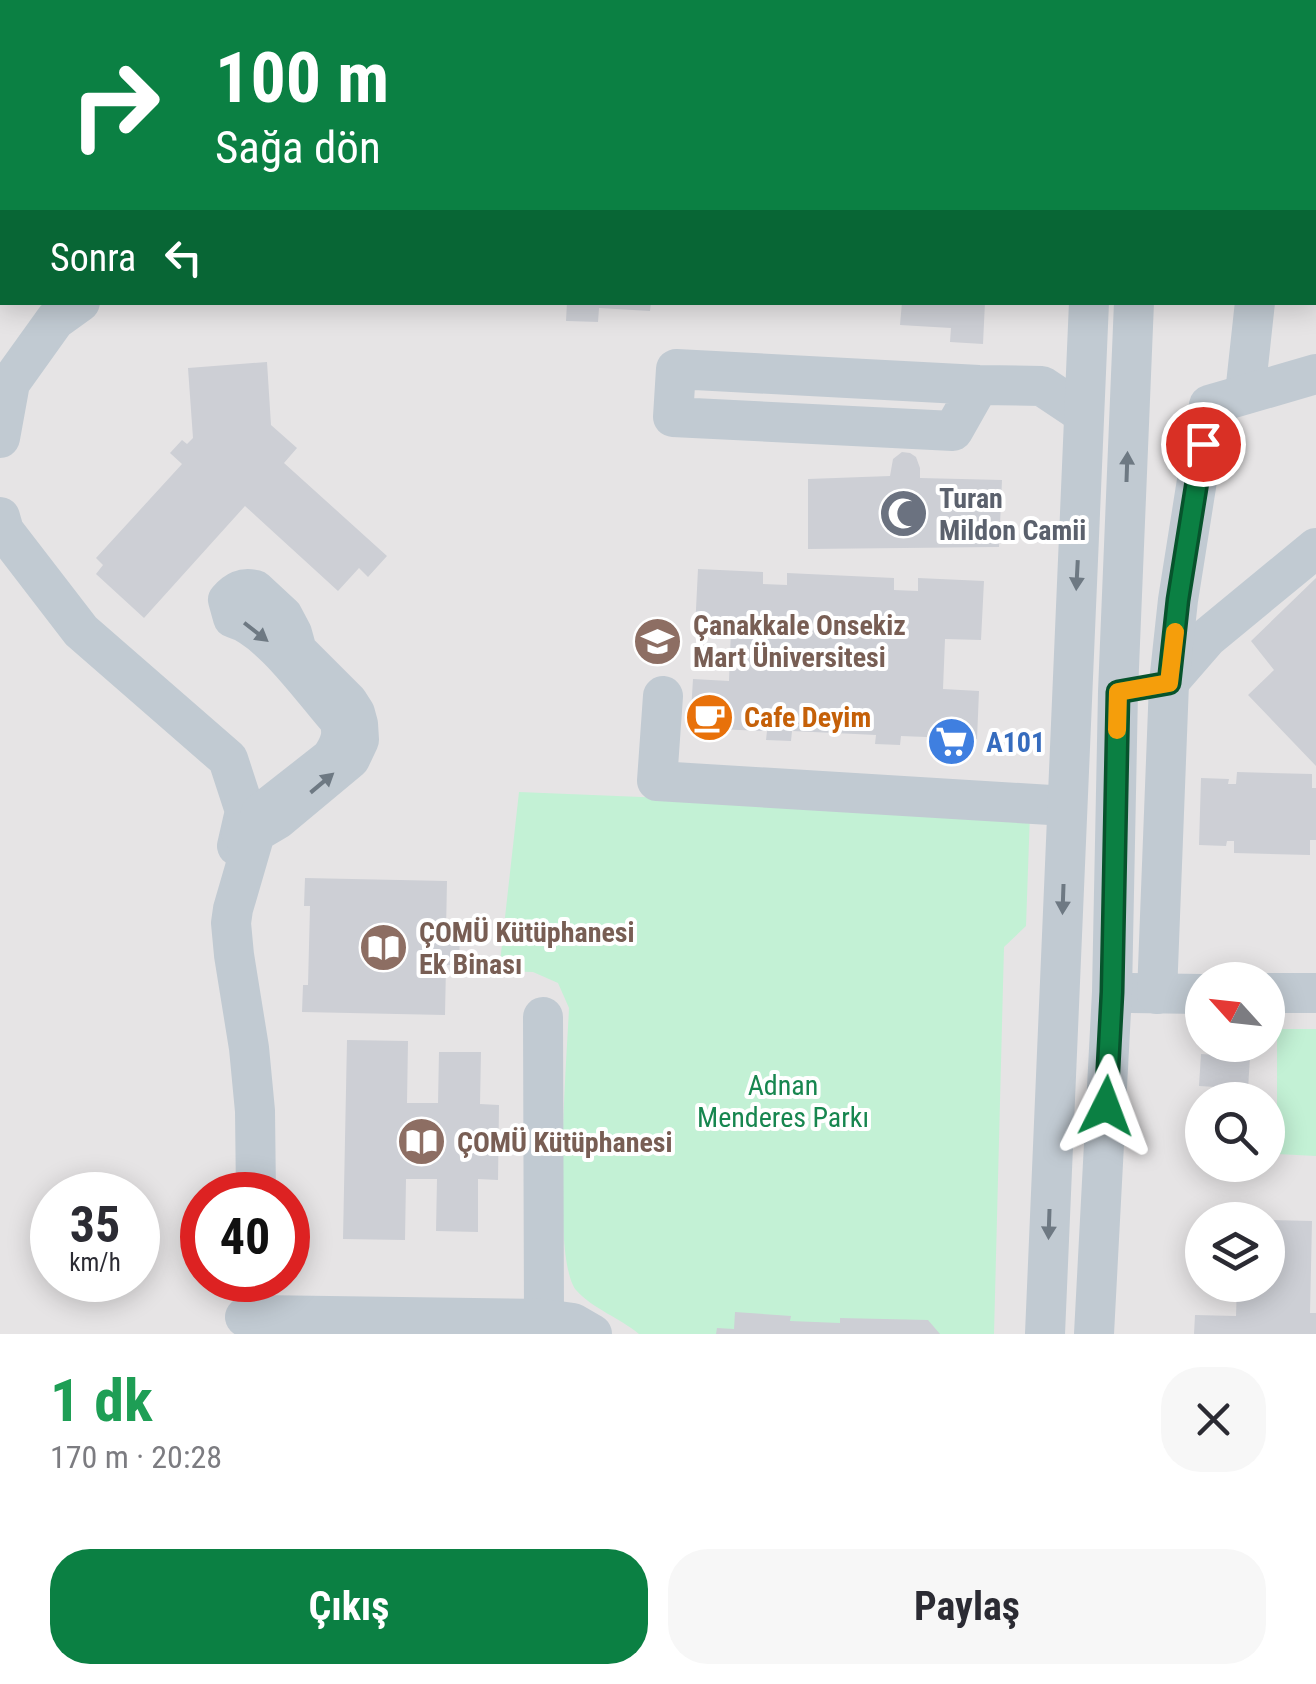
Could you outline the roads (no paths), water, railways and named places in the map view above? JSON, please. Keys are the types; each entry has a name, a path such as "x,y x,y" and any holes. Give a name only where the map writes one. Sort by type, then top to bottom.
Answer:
{"street":[{"path":"0,391 3,378 49,314 62,305"},
{"path":"0,438 10,383 55,320 76,305"},
{"path":"1044,1334 1089,305"},
{"path":"1094,1334 1112,992 1118,692 1134,305"},
{"path":"1245,394 1255,305"},
{"path":"1042,386 1087,347"},
{"path":"979,385 952,431 673,417 676,369 1042,386 1084,414"},
{"path":"1157,994 1169,683 1209,405 1316,374"},
{"path":"0,491 12,528 94,625 252,762 251,822 231,923 249,1048 256,1172"},
{"path":"0,518 4,531 81,631 228,759 251,822"},
{"path":"1071,701 1169,683 1208,637 1316,548"},
{"path":"244,1172 241,1095 214,914 251,822 332,758 340,747 342,729 339,720 285,657 251,626 232,618 228,600 241,589 250,588 283,616 297,651 348,702 358,724 358,740 350,759 278,820 251,822"},
{"path":"662,696 657,781 1067,806"},
{"path":"1112,992 1185,994"},
{"path":"1285,993 1316,993"},
{"path":"543,1017 544,1319"},
{"path":"251,1310 544,1319 573,1323 592,1334"}],"place":[{"name":"Turan Mildon Camii","path":"904,514"},
{"name":"Çanakkale Onsekiz Mart Üniversitesi","path":"658,641"},
{"name":"Cafe Deyim","path":"709,717"},
{"name":"A101","path":"951,742"},
{"name":"ÇOMÜ Kütüphanesi Ek Binası","path":"384,948"},
{"name":"ÇOMÜ Kütüphanesi","path":"422,1142"}],"park label":[{"name":"Adnan Menderes Parkı","path":"783,1101"}]}
